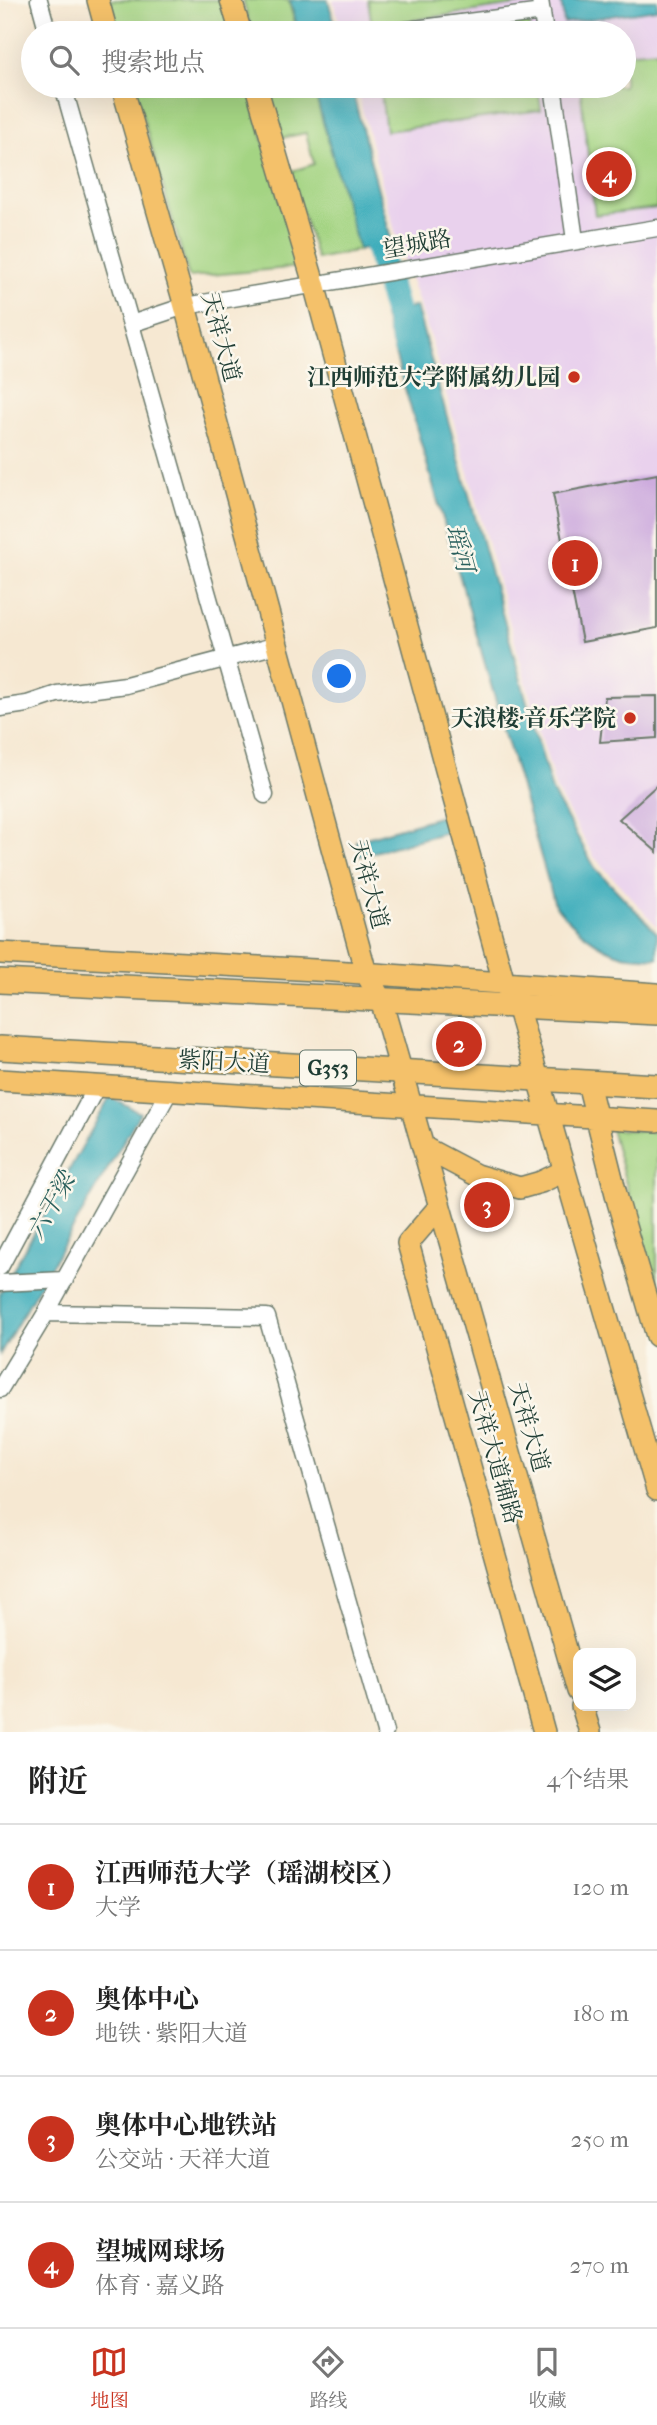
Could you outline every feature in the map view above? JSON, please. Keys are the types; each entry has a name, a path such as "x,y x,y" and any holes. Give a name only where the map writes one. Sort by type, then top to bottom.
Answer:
{"highway":[{"path":"0,981 657,1013"},
{"name":"紫阳大道","path":"0,1048 657,1086"}],"main road":[{"path":"98,0 104,21"},
{"path":"231,0 237,21"},
{"name":"天祥大道","path":"125,98 185,306 366,973 380,1000 573,1674"},
{"path":"260,98 323,283 503,983 517,1006 657,1490"},
{"path":"0,953 366,973 657,994"},
{"path":"0,1080 657,1121"},
{"path":"588,1083 618,1202 657,1336"},
{"path":"423,1147 476,1175 520,1188 564,1171"},
{"name":"天祥大道辅路","path":"439,1207 408,1243 544,1732"},
{"path":"584,1711 590,1732"}],"street":[{"path":"39,0 45,21"},
{"path":"454,21 541,6"},
{"path":"66,98 265,795"},
{"path":"554,98 575,240"},
{"name":"望城路","path":"131,324 185,306 657,228"},
{"path":"0,708 27,704 57,694 126,685 277,645"},
{"path":"0,1267 97,1086"},
{"path":"0,1389 65,1280 170,1090"},
{"path":"0,1283 65,1280"},
{"path":"46,1313 267,1317 385,1732"}],"shaded area":[{"path":"333,0 657,0 657,926 594,857 556,790 430,336 395,232 359,98 636,98 636,21 339,21"}],"green space":[{"path":"109,0 223,0 229,21 115,21"},
{"path":"243,0 288,0 294,21 249,21"},
{"path":"368,0 521,0 522,4 406,21 371,21"},
{"path":"657,50 657,208 595,215 581,98 636,98 636,52"},
{"path":"137,98 251,98 299,267 189,277"},
{"path":"270,98 316,98 359,250 317,259 290,172 314,164 306,133 281,138"},
{"path":"382,98 540,98 541,110 386,131"},
{"path":"611,1129 657,1132 657,1296"}],"water":[{"path":"290,0 328,0 334,21 296,21"},
{"path":"561,0 657,0 657,9 564,21"},
{"path":"316,98 354,98 391,239 359,250"},
{"path":"416,306 552,791 595,868 657,933 657,958 623,955 603,947 569,921 555,905 384,316"},
{"path":"452,813 457,829 360,856 356,841"},
{"name":"六干梁","path":"110,1097 140,1113 0,1354 0,1293"}],"building":[{"path":"657,474 657,628 582,642 553,494"},
{"name":"天浪楼·音乐学院","path":"657,696 657,738 600,742 605,697"},
{"name":"天浪楼·音乐学院","path":"657,785 657,852 619,819"}],"waterway":[{"name":"瑶河","path":"367,209 406,347"}],"place":[{"name":"望城网球场","path":"609,174"},
{"name":"江西师范大学附属幼儿园","path":"574,377"},
{"name":"江西师范大学（瑶湖校区）","path":"575,563"},
{"name":"天浪楼·音乐学院","path":"630,718"},
{"name":"奥体中心","path":"459,1044"},
{"name":"奥体中心地铁站","path":"487,1205"}]}
